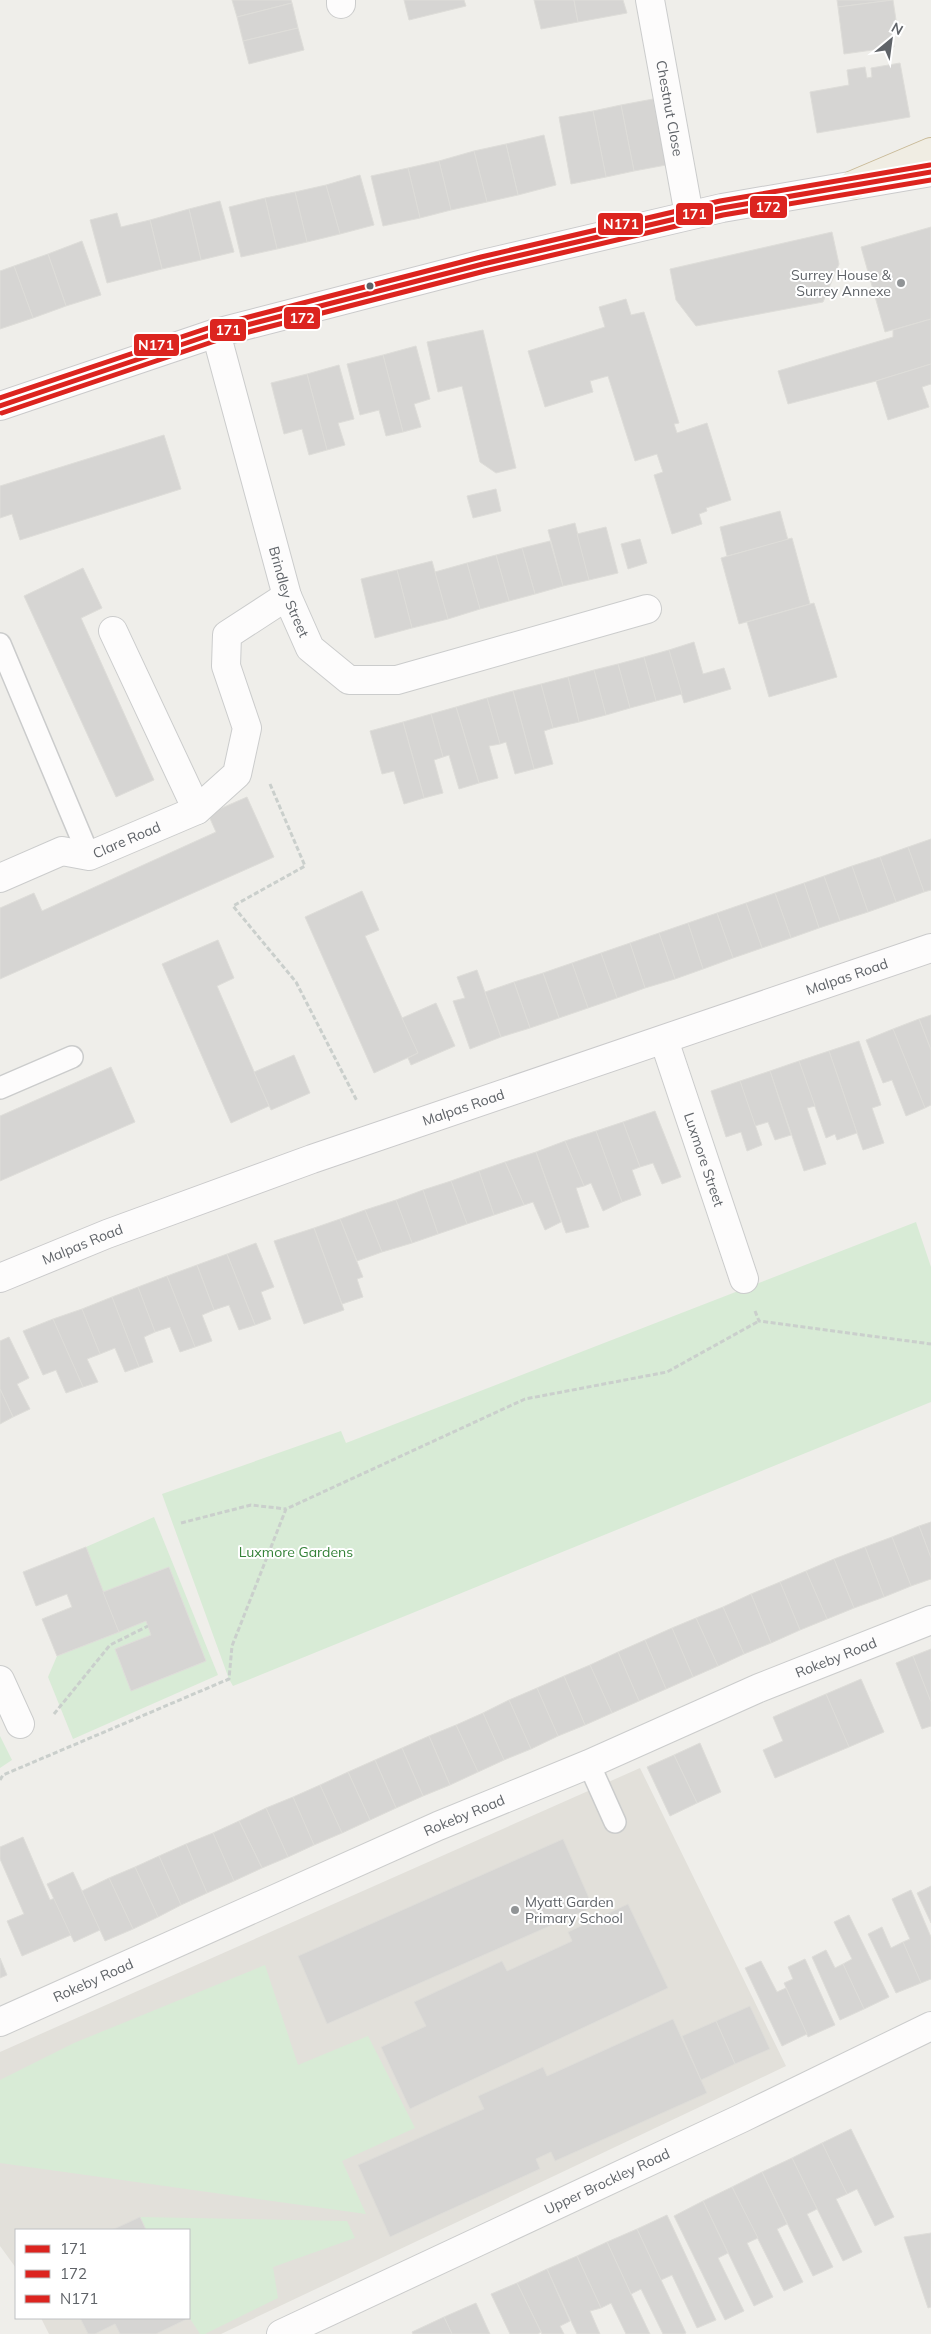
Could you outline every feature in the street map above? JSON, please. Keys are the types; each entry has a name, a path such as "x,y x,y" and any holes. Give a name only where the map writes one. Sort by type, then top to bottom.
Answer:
{"highway":[{"path":"853,185 931,152"}],"street":[{"name":"Chestnut Close","path":"650,0 689,216"},
{"path":"0,406 216,333 484,264 689,216 931,172"},
{"name":"Brindley Street","path":"216,333 287,596 310,648 349,680 397,680 647,609"},
{"name":"Clare Road","path":"0,878 62,851 89,856 197,810 237,774 247,728 226,666 227,635 287,596"},
{"path":"113,631 197,810"},
{"name":"Malpas Road","path":"0,1278 107,1234 312,1159 931,948"},
{"name":"Luxmore Street","path":"664,1040 744,1279"},
{"name":"Rokeby Road","path":"0,2022 430,1830 589,1764 759,1688 931,1620"},
{"path":"0,1680 20,1724"},
{"name":"Upper Brockley Road","path":"281,2334 742,2118 931,2026"}],"lane":[{"path":"0,644 89,856"},
{"path":"0,1088 72,1057"},
{"path":"589,1764 615,1822"}],"path":[{"path":"270,783 304,866 233,906 296,982 357,1101"},
{"path":"744,1279 759,1321"},
{"path":"181,1524 251,1505 286,1509 525,1399 667,1372 759,1321 931,1344"},
{"path":"0,1780 3,1775 228,1679 232,1646 286,1509"},
{"path":"20,1724 48,1722 110,1645 148,1626"}],"shaded area":[{"name":"Myatt Garden Primary School","path":"640,1768 786,2066 221,2334 49,2334 42,2319 190,2319 190,2229 15,2229 15,2267 0,2246 0,2052"}],"green space":[{"name":"Luxmore Gardens","path":"916,1222 931,1267 931,1402 233,1686 162,1494 341,1431 346,1443"},
{"path":"154,1517 218,1675 73,1739 48,1677 57,1656 146,1621 151,1635 115,1649 131,1691 206,1661 169,1567 103,1592 86,1547"},
{"path":"0,1736 12,1760 0,1768"},
{"path":"265,1965 298,2065 368,2036 415,2128 342,2161 366,2214 0,2163 0,2080 74,2043"},
{"path":"140,2217 347,2221 355,2238 273,2267 278,2298 205,2334 200,2334 190,2319 190,2229 146,2229"}],"building":[{"path":"232,0 291,0 292,3 237,17"},
{"path":"404,0 464,0 466,6 409,20"},
{"path":"534,0 574,0 578,22 541,29"},
{"path":"574,0 623,0 627,13 578,22"},
{"path":"837,0 893,0 838,7"},
{"path":"893,0 898,33 892,34 894,47 844,54 838,7"},
{"path":"292,3 298,28 243,41 237,17"},
{"path":"298,28 304,50 249,64 243,41"},
{"path":"900,63 910,117 817,133 810,92 849,85 847,70 865,67 867,78 872,77 871,68"},
{"path":"653,99 666,165 634,171 621,105"},
{"path":"621,105 634,171 606,177 593,111"},
{"path":"593,111 606,177 571,184 559,117"},
{"path":"544,135 556,185 518,195 506,144"},
{"path":"506,144 518,195 487,202 474,151"},
{"path":"474,151 487,202 451,210 439,161"},
{"path":"439,161 451,210 420,218 408,168"},
{"path":"408,168 420,218 383,226 371,176"},
{"path":"360,175 374,225 340,234 326,185"},
{"path":"326,185 340,234 307,242 295,192"},
{"path":"295,192 307,242 277,249 265,198"},
{"path":"265,198 277,249 241,257 229,207"},
{"path":"220,201 234,252 201,260 189,209"},
{"path":"189,209 201,260 162,269 150,220"},
{"path":"117,213 121,227 150,220 162,269 107,283 90,220"},
{"name":"Surrey House & Surrey Annexe","path":"931,227 931,319 885,332 861,247"},
{"path":"832,232 839,264 823,302 696,326 676,300 670,269"},
{"path":"82,241 101,295 66,306 48,254"},
{"path":"48,254 66,306 33,318 14,266"},
{"path":"14,266 33,318 0,329 0,271"},
{"path":"626,299 631,315 644,312 679,423 674,424 677,433 707,423 731,500 706,508 707,511 699,514 702,524 672,534 654,475 663,472 657,454 635,461 608,376 590,381 593,392 545,407 528,351 605,327 599,307"},
{"path":"931,319 931,364 876,381 788,404 778,371 893,337 893,330"},
{"path":"483,330 516,468 496,473 480,462 462,386 438,392 427,342"},
{"path":"416,346 430,399 414,404 421,427 403,432 383,355"},
{"path":"383,355 403,432 386,436 379,410 360,415 347,364"},
{"path":"931,364 931,384 922,387 929,407 888,420 876,381"},
{"path":"339,365 354,419 338,423 345,445 327,450 307,374"},
{"path":"307,374 327,450 309,455 302,429 284,434 271,383"},
{"path":"164,435 181,489 20,540 12,514 0,518 0,486"},
{"path":"496,489 501,511 473,518 467,496"},
{"path":"780,511 788,540 727,556 720,527"},
{"path":"575,523 589,580 563,586 548,530"},
{"path":"606,527 618,573 589,580 577,534"},
{"path":"792,538 810,604 739,624 721,558"},
{"path":"640,539 647,563 628,569 621,544"},
{"path":"550,541 563,586 535,594 522,548"},
{"path":"522,548 535,594 509,601 496,555"},
{"path":"496,555 509,601 480,609 467,563"},
{"path":"432,561 448,619 412,628 397,570"},
{"path":"467,563 480,609 448,619 435,572"},
{"path":"83,568 102,608 81,618 154,780 116,797 24,596"},
{"path":"397,570 412,628 375,638 361,579"},
{"path":"814,603 837,677 769,697 747,622"},
{"path":"694,642 703,674 724,668 731,689 684,703 669,650"},
{"path":"669,650 682,694 656,701 644,657"},
{"path":"644,657 656,701 630,708 618,664"},
{"path":"618,664 630,708 606,715 594,670"},
{"path":"594,670 606,715 579,722 568,677"},
{"path":"568,677 579,722 553,728 541,684"},
{"path":"541,684 553,728 544,731 553,764 534,769 513,691"},
{"path":"513,691 534,769 515,774 506,742 500,744 487,698"},
{"path":"487,698 500,744 489,746 498,778 479,783 456,707"},
{"path":"456,707 479,783 459,789 449,755 443,757 431,714"},
{"path":"431,714 443,757 434,760 443,793 424,798 403,722"},
{"path":"403,722 424,798 404,804 394,771 382,774 370,731"},
{"path":"247,797 274,857 0,979 0,908 34,893 42,911 216,832 208,814"},
{"path":"931,839 931,890 924,892 908,847"},
{"path":"908,847 924,892 896,902 880,857"},
{"path":"880,857 896,902 868,912 852,866"},
{"path":"852,866 868,912 840,921 824,876"},
{"path":"824,876 840,921 819,928 804,883"},
{"path":"804,883 819,928 791,938 775,893"},
{"path":"362,891 379,930 365,936 418,1053 374,1073 305,917"},
{"path":"775,893 791,938 762,948 746,903"},
{"path":"746,903 762,948 733,958 717,913"},
{"path":"717,913 733,958 703,969 688,923"},
{"path":"688,923 703,969 675,979 659,933"},
{"path":"659,933 675,979 645,988 630,943"},
{"path":"218,940 234,978 217,986 269,1106 231,1123 162,964"},
{"path":"630,943 645,988 617,998 601,953"},
{"path":"601,953 617,998 588,1008 572,963"},
{"path":"572,963 588,1008 559,1018 543,973"},
{"path":"477,970 501,1037 470,1049 453,1001 465,998 457,977"},
{"path":"543,973 559,1018 530,1028 514,982"},
{"path":"514,982 530,1028 501,1037 485,992"},
{"path":"436,1003 455,1046 411,1065 408,1058 418,1053 402,1018"},
{"path":"931,1015 931,1050 919,1019"},
{"path":"919,1019 931,1050 931,1105 925,1108 893,1029"},
{"path":"893,1029 925,1108 906,1116 892,1080 883,1083 866,1040"},
{"path":"859,1041 881,1105 872,1108 884,1143 863,1150 829,1051"},
{"path":"829,1051 857,1133 837,1140 835,1134 826,1138 799,1061"},
{"path":"294,1055 310,1093 271,1110 254,1072"},
{"path":"799,1061 815,1106 807,1108 826,1164 804,1171 770,1071"},
{"path":"111,1067 135,1122 0,1181 0,1116"},
{"path":"770,1071 791,1135 775,1140 768,1122 755,1126 740,1081"},
{"path":"740,1081 762,1145 747,1151 741,1132 726,1137 711,1091"},
{"path":"655,1111 681,1177 662,1184 653,1163 640,1167 623,1122"},
{"path":"623,1122 640,1167 632,1170 641,1195 622,1202 596,1131"},
{"path":"596,1131 622,1202 603,1211 591,1183 584,1186 565,1141"},
{"path":"565,1141 584,1186 576,1188 589,1227 566,1233 536,1152"},
{"path":"536,1152 561,1222 545,1230 533,1202 524,1205 505,1162"},
{"path":"505,1162 524,1205 494,1215 479,1171"},
{"path":"479,1171 494,1215 467,1224 451,1181"},
{"path":"451,1181 467,1224 438,1234 423,1190"},
{"path":"423,1190 438,1234 412,1243 396,1200"},
{"path":"396,1200 412,1243 382,1252 365,1210"},
{"path":"365,1210 382,1252 357,1261 340,1219"},
{"path":"340,1219 363,1277 357,1279 363,1297 342,1304 314,1228"},
{"path":"314,1228 344,1310 304,1324 274,1241"},
{"path":"256,1243 274,1287 261,1292 271,1319 255,1325 227,1254"},
{"path":"227,1254 255,1325 239,1330 229,1305 214,1310 197,1265"},
{"path":"197,1265 214,1310 202,1315 212,1341 195,1347 167,1276"},
{"path":"167,1276 195,1347 180,1352 170,1327 155,1332 138,1287"},
{"path":"138,1287 155,1332 144,1337 153,1362 139,1367 112,1297"},
{"path":"112,1297 139,1367 125,1372 115,1348 100,1354 82,1309"},
{"path":"82,1309 100,1354 87,1359 98,1382 83,1387 53,1319"},
{"path":"53,1319 83,1387 66,1393 56,1370 43,1375 23,1331"},
{"path":"9,1337 29,1378 17,1384 30,1409 13,1417 0,1389 0,1341"},
{"path":"0,1389 13,1417 0,1424"},
{"path":"931,1522 931,1558 919,1526"},
{"path":"919,1526 931,1558 931,1579 911,1586 892,1537"},
{"path":"892,1537 911,1586 884,1597 865,1547"},
{"path":"86,1547 119,1632 57,1656 42,1619 72,1607 67,1594 36,1606 23,1572"},
{"path":"865,1547 884,1597 854,1608 834,1559"},
{"path":"834,1559 854,1608 827,1619 806,1571"},
{"path":"169,1567 206,1661 131,1691 115,1649 151,1635 146,1621 119,1632 103,1592"},
{"path":"806,1571 827,1619 800,1630 780,1582"},
{"path":"780,1582 800,1630 771,1643 751,1594"},
{"path":"751,1594 771,1643 744,1654 723,1607"},
{"path":"723,1607 744,1654 718,1666 696,1618"},
{"path":"696,1618 718,1666 693,1677 672,1628"},
{"path":"672,1628 693,1677 666,1689 645,1640"},
{"path":"645,1640 666,1689 639,1701 618,1652"},
{"path":"931,1649 931,1702 930,1703 913,1656"},
{"path":"618,1652 639,1701 612,1713 590,1665"},
{"path":"913,1656 931,1702 931,1726 922,1729 896,1663"},
{"path":"590,1665 612,1713 585,1725 564,1676"},
{"path":"564,1676 585,1725 558,1736 537,1688"},
{"path":"861,1679 884,1732 849,1747 826,1694"},
{"path":"537,1688 558,1736 531,1749 509,1700"},
{"path":"826,1694 849,1747 775,1778 763,1750 783,1741 773,1717"},
{"path":"509,1700 531,1749 504,1760 483,1713"},
{"path":"483,1713 504,1760 478,1772 456,1725"},
{"path":"456,1725 478,1772 450,1785 429,1736"},
{"path":"429,1736 450,1785 423,1796 402,1748"},
{"path":"700,1743 721,1792 697,1803 674,1755"},
{"path":"402,1748 423,1796 396,1808 375,1760"},
{"path":"674,1755 697,1803 670,1816 647,1767"},
{"path":"375,1760 396,1808 370,1820 348,1772"},
{"path":"348,1772 370,1820 342,1833 320,1785"},
{"path":"320,1785 342,1833 314,1845 293,1797"},
{"path":"293,1797 314,1845 288,1857 266,1808"},
{"path":"266,1808 288,1857 262,1868 239,1821"},
{"path":"239,1821 262,1868 234,1881 213,1833"},
{"path":"213,1833 234,1881 207,1893 186,1844"},
{"path":"23,1837 50,1900 55,1898 71,1935 22,1956 7,1921 24,1914 0,1859 0,1847"},
{"path":"563,1839 593,1907 327,2024 298,1956"},
{"path":"186,1844 207,1893 181,1905 159,1856"},
{"path":"159,1856 181,1905 158,1917 135,1867"},
{"path":"135,1867 158,1917 133,1929 109,1878"},
{"path":"73,1872 100,1930 74,1942 47,1884"},
{"path":"109,1878 133,1929 105,1941 82,1891"},
{"path":"931,1886 931,1923 917,1893"},
{"path":"911,1890 931,1937 931,1979 921,1983 903,1942 910,1939 892,1899"},
{"path":"628,1904 668,1988 410,2109 381,2047 426,2026 414,2002 502,1961 507,1971 572,1941 568,1932"},
{"path":"849,1915 889,1997 864,2009 843,1964 852,1959 834,1922"},
{"path":"882,1927 891,1948 903,1942 921,1983 896,1993 868,1934"},
{"path":"826,1950 835,1968 843,1964 864,2009 840,2020 812,1957"},
{"path":"0,1958 7,1975 0,1978"},
{"path":"805,1959 835,2025 808,2037 784,1983 793,1979 788,1967"},
{"path":"761,1961 777,1992 786,1988 807,2034 782,2046 745,1968"},
{"path":"750,2006 770,2049 735,2064 716,2021"},
{"path":"673,2019 707,2093 555,2161 551,2152 536,2159 540,2169 390,2237 358,2165 484,2109 478,2096 543,2067 547,2076"},
{"path":"716,2021 735,2064 701,2080 682,2036"},
{"path":"851,2129 894,2217 875,2226 857,2189 847,2194 822,2143"},
{"path":"822,2143 847,2194 836,2199 862,2252 843,2261 792,2158"},
{"path":"792,2158 817,2209 807,2214 833,2267 813,2276 762,2172"},
{"path":"762,2172 787,2224 777,2229 803,2282 784,2291 732,2187"},
{"path":"732,2187 758,2238 747,2243 773,2297 754,2306 703,2201"},
{"path":"703,2201 728,2253 718,2258 744,2311 725,2320 674,2216"},
{"path":"667,2215 716,2320 697,2328 672,2275 661,2280 637,2229"},
{"path":"140,2217 146,2229 114,2229"},
{"path":"637,2229 686,2333 684,2334 663,2334 641,2289 631,2294 607,2242"},
{"path":"931,2233 931,2307 928,2308 904,2237"},
{"path":"607,2242 650,2334 626,2334 611,2303 601,2308 577,2256"},
{"path":"577,2256 601,2308 590,2311 600,2334 577,2334 547,2269"},
{"path":"547,2269 570,2321 560,2326 564,2334 542,2334 517,2283"},
{"path":"517,2283 541,2332 538,2334 510,2334 491,2294"},
{"path":"476,2303 490,2334 452,2334 444,2317"},
{"path":"444,2317 452,2334 413,2334 412,2332"},
{"path":"80,2319 187,2319 156,2334 120,2334 115,2324 95,2334 88,2334"}],"transit line":[{"name":"N171","path":"0,398 214,326 481,257 720,201 930,165"},
{"name":"171","path":"0,406 216,333 483,264 722,208 931,172"},
{"name":"172","path":"2,413 218,340 485,271 723,215 931,180"}],"place":[{"name":"Surrey House & Surrey Annexe","path":"901,283"},
{"name":"Myatt Garden Primary School","path":"515,1910"}]}
